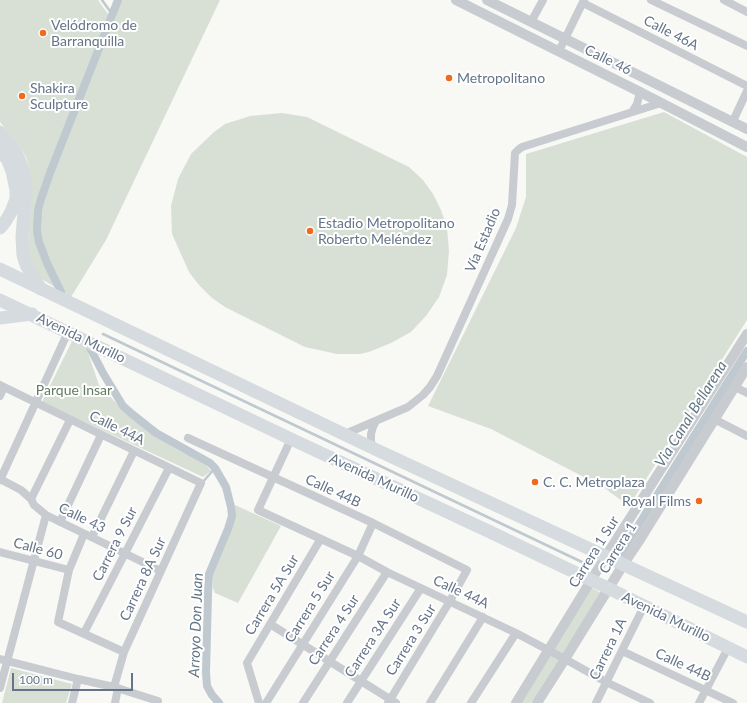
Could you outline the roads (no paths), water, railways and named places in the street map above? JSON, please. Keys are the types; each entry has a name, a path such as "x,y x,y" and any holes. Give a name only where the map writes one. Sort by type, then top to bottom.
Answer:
{"main road":[{"path":"0,132 20,159 24,172 26,188 22,237 23,255 26,265 41,289"},
{"path":"0,149 8,161 12,171 16,190 16,198 13,207 0,228"},
{"name":"Avenida Murillo","path":"0,269 372,447 747,622"},
{"name":"Avenida Murillo","path":"0,300 486,530 747,657"},
{"path":"0,318 32,314"}],"street":[{"name":"Calle 46","path":"456,0 747,147"},
{"name":"Calle 46","path":"486,0 747,129"},
{"path":"532,22 543,0"},
{"path":"651,0 747,46"},
{"path":"724,0 747,12"},
{"path":"559,52 584,1"},
{"name":"Calle 46A","path":"584,1 747,86"},
{"path":"732,121 747,91"},
{"path":"632,112 640,92"},
{"name":"Vía Estadio","path":"345,434 408,407 423,395 437,376 508,219 512,205 515,153 522,147 661,103"},
{"path":"0,479 68,332"},
{"name":"Carrera 1 Sur","path":"516,703 606,556 747,334"},
{"name":"Carrera 1","path":"537,703 747,367"},
{"path":"0,396 2,386"},
{"name":"Calle 44A","path":"2,386 202,484"},
{"path":"735,387 747,393"},
{"path":"31,499 70,420"},
{"path":"714,420 747,436"},
{"path":"372,447 371,434 376,421"},
{"path":"60,522 101,435"},
{"name":"Calle 44B","path":"188,438 373,523 467,570"},
{"path":"273,477 291,439"},
{"path":"124,652 58,622 69,570 134,451"},
{"name":"Carrera 9 Sur","path":"84,633 169,468"},
{"name":"Calle 44A","path":"273,477 258,510 320,540 358,556 387,572 516,633 606,682 650,703"},
{"name":"Calle 43","path":"0,479 21,490 31,499 34,505 46,515 161,571"},
{"name":"Carrera 8A Sur","path":"115,703 116,688 124,652 202,484"},
{"path":"0,688 3,659 34,561 46,515"},
{"name":"Carrera 5 Sur","path":"266,703 358,556 373,523"},
{"name":"Carrera 5A Sur","path":"259,703 247,663 320,540"},
{"name":"Calle 60","path":"0,552 69,570"},
{"name":"Carrera 3 Sur","path":"391,702 450,602 467,570"},
{"name":"Carrera 4 Sur","path":"303,703 387,572"},
{"name":"Carrera 3A Sur","path":"346,703 421,588"},
{"name":"Carrera 1A","path":"596,703 644,606"},
{"path":"430,703 483,617"},
{"path":"270,624 361,681 391,702"},
{"path":"472,703 516,633"},
{"path":"700,703 728,648"},
{"name":"Calle 44B","path":"622,651 732,703"},
{"path":"3,659 116,688 158,702"},
{"path":"72,703 78,679"}],"waterway":[{"path":"102,0 112,14"},
{"name":"Arroyo Don Juan","path":"61,292 39,242 37,231 38,210 50,173 118,0"},
{"path":"103,334 584,563"},
{"name":"Arroyo Don Juan","path":"89,346 123,406 156,433 210,463 215,468 226,487 232,516 209,574 208,594 207,686 219,703"},
{"name":"Via Canal Bellarena","path":"621,553 747,351"},
{"path":"202,483 215,468"}],"place":[{"name":"Velódromo de Barranquilla","path":"43,33"},
{"name":"Metropolitano","path":"449,78"},
{"name":"Shakira Sculpture","path":"22,96"},
{"name":"Estadio Metropolitano Roberto Meléndez","path":"310,231"},
{"name":"C. C. Metroplaza","path":"535,482"},
{"name":"Royal Films","path":"699,501"}],"park label":[{"name":"Parque Insar","path":"74,390"}]}
